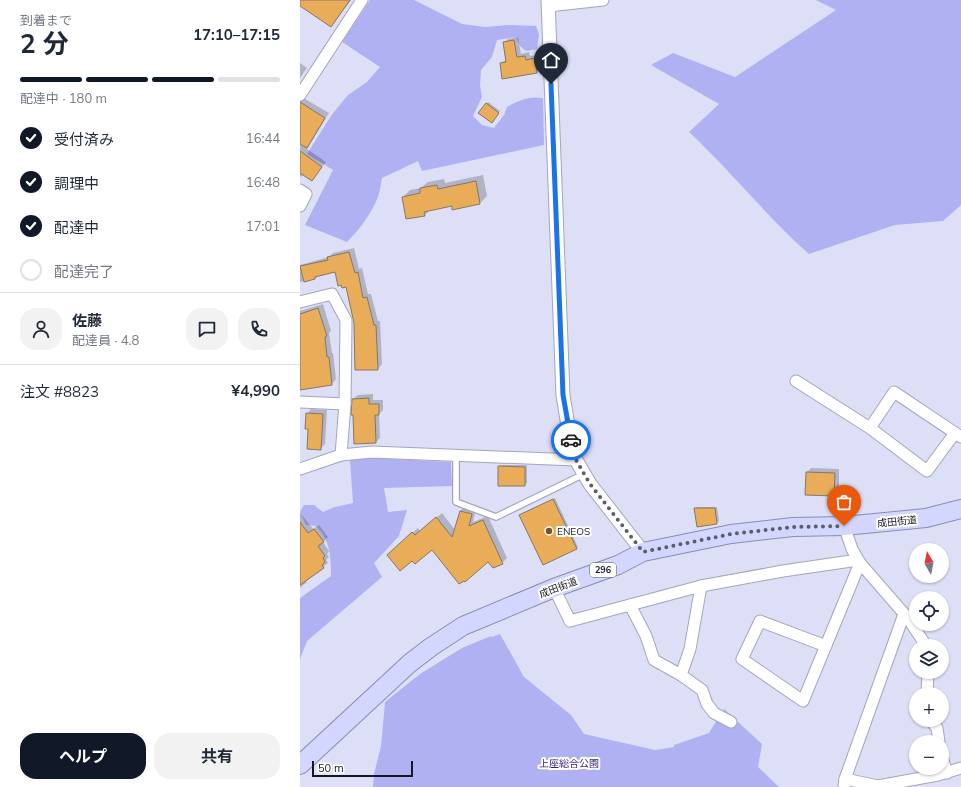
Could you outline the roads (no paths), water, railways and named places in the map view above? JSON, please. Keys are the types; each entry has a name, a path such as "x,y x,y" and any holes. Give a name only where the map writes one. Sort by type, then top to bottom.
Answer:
{"highway":[{"name":"成田街道","path":"300,765 410,663 431,647 464,626 554,588 618,565 643,552 731,534 793,527 844,526 926,518 961,509"}],"street":[{"path":"300,95 362,0"},
{"path":"603,0 548,3 563,395 576,460 590,484 643,552"},
{"path":"300,190 306,194 300,206"},
{"path":"300,302 332,294 346,320 345,404 341,455"},
{"path":"796,381 870,428 927,471 958,435 894,392 870,428"},
{"path":"300,402 345,404"},
{"path":"300,469 341,455 372,452 576,460"},
{"path":"844,526 852,549 859,562 904,614 922,639"},
{"path":"554,588 570,621 701,586 784,571 859,562"},
{"path":"826,646 760,622 742,659 804,701 826,646 859,562"},
{"path":"681,675 690,649 701,586"},
{"path":"630,605 646,636 654,660 681,675 702,690 707,704 714,713 731,722"},
{"path":"904,614 844,783 878,786 936,775"},
{"path":"949,772 961,768"}],"lane":[{"path":"456,455 456,502 496,516 584,474"}],"place":[{"name":"ENEOS","path":"549,531"}],"park label":[{"name":"上座総合公園","path":"569,763"}]}
